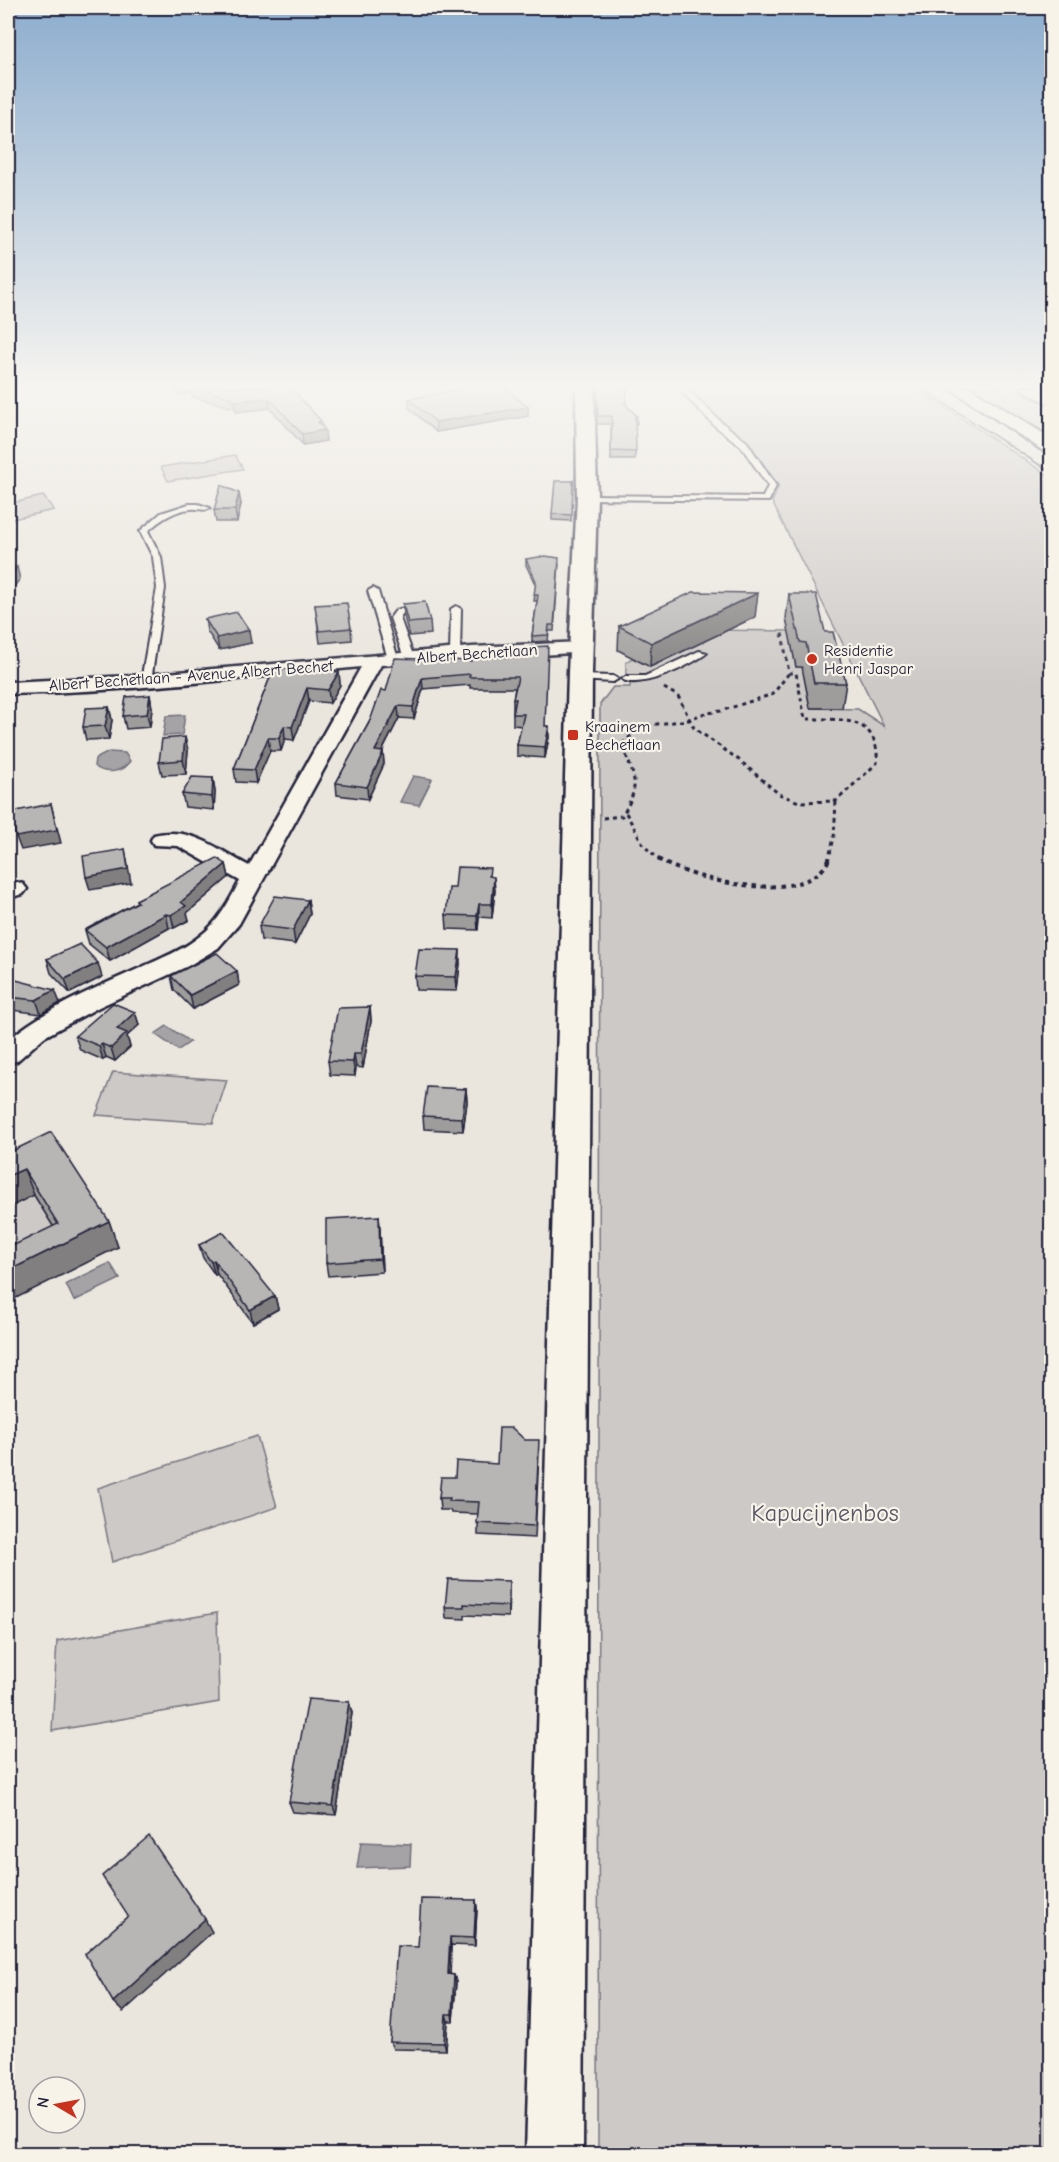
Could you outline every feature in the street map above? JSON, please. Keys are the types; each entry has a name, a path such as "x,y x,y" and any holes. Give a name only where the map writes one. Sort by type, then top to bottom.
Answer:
{"street":[{"path":"554,2154 580,648 587,488"},
{"name":"Albert Bechetlaan","path":"392,659 580,648"},
{"path":"8,1054 35,1031 90,1001 179,960 209,942 231,919 392,659"},
{"name":"Albert Bechetlaan - Avenue Albert Bechet","path":"8,688 146,681 392,659"},
{"path":"162,840 182,839 254,879"},
{"path":"8,1038 35,1031"}],"lane":[{"path":"587,497 766,499 771,488"},
{"path":"146,681 160,588 157,557 144,531 162,514 199,506 206,508"},
{"path":"373,591 392,659"},
{"path":"392,659 395,618 399,612 412,609"},
{"path":"455,654 456,609"},
{"path":"627,679 647,679 702,653"},
{"path":"580,678 613,679"}],"path":[{"path":"577,818 616,818 626,813 633,798 636,782 622,746 623,741 645,725 689,720 701,714 721,711 773,693 789,673 782,633"},
{"path":"647,679 676,694 689,720 698,731 739,760 784,798 809,803 836,801 877,762 878,749 874,733 868,727 856,724 805,719 796,673 789,673"},
{"path":"626,813 648,852 687,874 717,882 786,885 812,880 823,872 834,846 836,801"},
{"path":"8,1234 15,1247"},
{"path":"11,1256 15,1247 25,1242"}],"green space":[{"name":"Kapucijnenbos","path":"778,488 1051,488 1051,2154 598,2154 600,704 613,687 630,687 630,682 626,682 626,662 632,658 650,667 707,630 789,631 796,667 807,667 810,708 858,709 884,726 772,502"},
{"path":"43,496 54,510 8,520 8,504"},
{"path":"113,1072 227,1080 213,1123 96,1115"},
{"path":"34,1195 68,1250 8,1279 8,1207"},
{"path":"257,1436 277,1507 112,1562 98,1488"},
{"path":"217,1613 219,1702 52,1731 57,1641"}],"shaded area":[{"path":"185,715 182,735 163,736 166,716"},
{"path":"109,752 125,753 130,761 123,768 108,772 94,766 95,759"},
{"path":"413,776 432,779 419,805 400,802"},
{"path":"167,1026 190,1042 178,1050 155,1034"},
{"path":"110,1263 120,1279 74,1301 66,1284"},
{"path":"361,1842 411,1844 410,1866 357,1868"}],"building":[{"path":"220,488 228,488 239,493 235,510 214,510"},
{"path":"554,488 573,488 572,515 552,514"},
{"path":"545,556 559,558 554,625 549,625 548,635 532,636 538,595 534,595 536,581 526,559"},
{"path":"8,566 17,567 8,578"},
{"path":"693,592 758,593 651,643 619,626"},
{"path":"789,594 816,594 825,632 833,632 846,683 814,683 806,643 800,642"},
{"path":"425,602 430,621 408,623 403,604"},
{"path":"347,603 351,628 319,631 315,605"},
{"path":"237,612 249,630 217,638 205,619"},
{"path":"548,646 545,726 549,726 545,747 517,745 524,714 513,714 516,699 513,699 518,677 469,677 470,674 422,678 413,707 398,706 375,751 383,752 367,787 336,783 370,721 381,690 386,691 395,658 471,661 471,657 525,656 530,647"},
{"path":"308,668 339,672 328,690 307,688 292,727 284,726 279,738 268,738 254,770 234,769 273,670"},
{"path":"150,695 147,714 123,716 126,697"},
{"path":"109,707 105,726 83,727 86,708"},
{"path":"185,737 183,760 159,762 162,739"},
{"path":"192,777 213,778 212,797 182,794"},
{"path":"51,804 57,830 16,837 11,812"},
{"path":"125,849 128,869 86,877 83,856"},
{"path":"217,858 226,864 181,902 186,906 171,915 166,914 106,947 85,930 138,902 136,900"},
{"path":"457,867 490,868 489,876 494,877 492,904 479,904 477,916 446,915 449,888 455,888"},
{"path":"275,896 308,900 293,930 259,926"},
{"path":"80,944 98,963 65,979 47,959"},
{"path":"419,949 460,950 456,977 415,976"},
{"path":"217,953 237,971 190,995 171,976"},
{"path":"8,978 55,990 36,1000 8,997"},
{"path":"113,1003 135,1012 117,1029 127,1033 111,1048 102,1044 99,1046 75,1036"},
{"path":"370,1007 361,1054 354,1054 353,1062 328,1061 338,1008"},
{"path":"427,1087 466,1089 462,1118 423,1116"},
{"path":"51,1132 109,1221 8,1271 8,1248 58,1224 24,1169 8,1176 8,1153"},
{"path":"379,1216 380,1259 326,1263 326,1219"},
{"path":"223,1232 275,1296 250,1310 214,1260 211,1262 199,1245"},
{"path":"499,1428 512,1428 525,1440 539,1440 535,1526 477,1523 479,1502 449,1501 450,1498 439,1498 441,1477 455,1477 456,1461 497,1464"},
{"path":"448,1579 509,1581 508,1606 464,1604 464,1607 445,1607"},
{"path":"308,1699 349,1702 333,1806 289,1802"},
{"path":"149,1836 205,1919 113,2002 85,1954 128,1916 102,1876"},
{"path":"421,1899 476,1900 474,1938 450,1937 448,1974 454,1975 452,2014 446,2014 444,2043 390,2042 397,1946 418,1947"}],"place":[{"name":"Residentie Henri Jaspar","path":"812,659"},
{"name":"Kraainem Bechetlaan","path":"573,735"}]}
